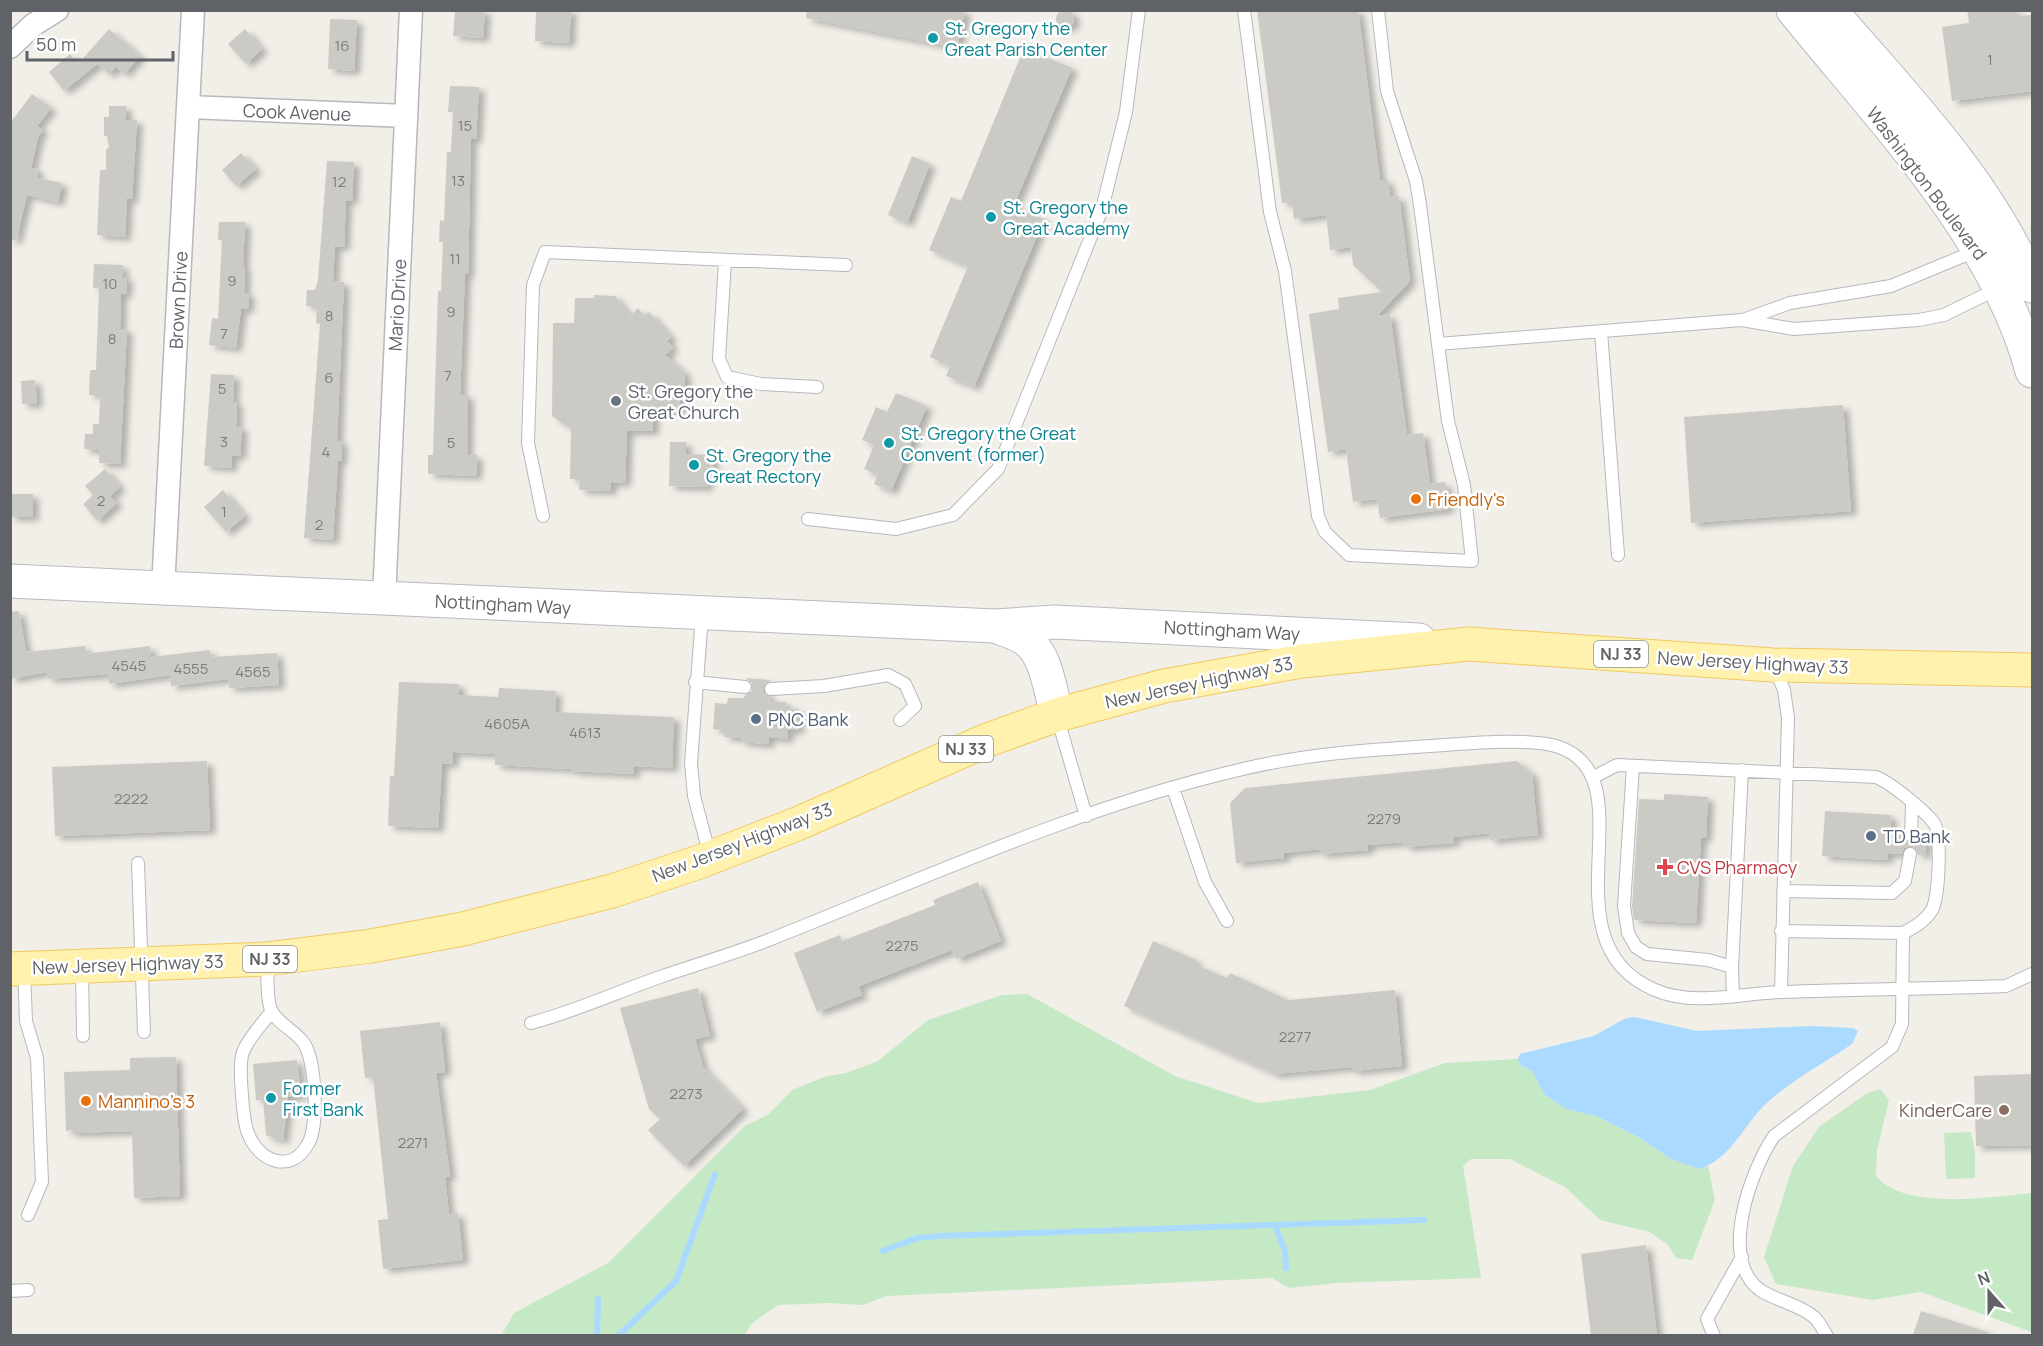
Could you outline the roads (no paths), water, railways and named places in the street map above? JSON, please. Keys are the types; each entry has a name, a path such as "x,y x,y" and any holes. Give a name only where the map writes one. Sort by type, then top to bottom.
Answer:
{"main road":[{"name":"New Jersey Highway 33","path":"17,968 266,959 371,946 463,929 612,891 710,857 797,824 974,745 1057,715 1164,686 1302,661 1468,644 1773,665 2032,670"}],"street":[{"path":"10,47 33,26 57,10"},
{"name":"Brown Drive","path":"163,589 193,10"},
{"name":"Mario Drive","path":"384,598 411,10"},
{"name":"Washington Boulevard","path":"1793,10 1914,160 1980,249 2025,342 2032,371"},
{"name":"Washington Boulevard","path":"1830,10 1970,177 2025,247 2032,286"},
{"name":"Cook Avenue","path":"188,107 406,117"},
{"path":"1980,249 2025,247"},
{"path":"2000,287 2025,247"},
{"name":"Nottingham Way","path":"10,581 995,626 1054,622 1468,644"},
{"name":"Nottingham Way","path":"995,626 1025,638 1035,650 1043,664 1057,715"}],"lane":[{"path":"808,519 896,529 953,515 998,469 1102,208 1126,112 1139,10"},
{"path":"1244,10 1270,212 1285,271 1318,516 1330,538 1349,555 1473,561 1464,485 1448,421 1417,189 1387,91 1378,10"},
{"path":"1742,320 1790,303 1891,286 1980,249"},
{"path":"543,516 528,443 533,285 545,252 846,265"},
{"path":"725,261 719,357 721,368 727,377 761,384 817,387"},
{"path":"1438,344 1742,320 1794,329 1919,320 1944,315 2000,287"},
{"path":"1601,331 1618,555"},
{"path":"702,613 695,682 691,763 694,795 710,857"},
{"path":"1773,665 1784,690 1788,718 1781,992"},
{"path":"771,689 824,686 888,675 905,684 913,697 915,706 900,720"},
{"path":"695,682 745,687"},
{"path":"1057,715 1086,816"},
{"path":"531,1023 584,1007 626,989 760,943 1001,847 1173,788 1245,768 1344,751 1458,744 1542,743 1573,754 1592,778 1599,801 1597,903 1600,932 1608,949 1630,975 1654,990 1683,998 1781,992 2006,986 2032,974"},
{"path":"1592,778 1617,765 1876,777 1886,781 1934,823 1939,835 1936,897 1933,908 1916,927 1903,933 1781,931"},
{"path":"1632,766 1624,906 1628,933 1636,947 1647,954 1708,960 1732,967"},
{"path":"1733,996 1732,967 1742,770"},
{"path":"1173,788 1204,882 1227,921"},
{"path":"1911,836 1912,804"},
{"path":"1783,891 1892,893 1905,880 1910,854"},
{"path":"138,862 144,1032"},
{"path":"1827,1335 1814,1317 1760,1290 1750,1281 1739,1247 1742,1214 1764,1152 1774,1136 1892,1047 1902,1024 1903,933"},
{"path":"266,959 272,1011 303,1042 310,1055 315,1115 313,1132 308,1145 289,1162 275,1163 258,1152 246,1128 241,1057 272,1011"},
{"path":"82,966 83,1036"},
{"path":"17,968 37,1058 42,1182 28,1215"},
{"path":"1714,1335 1707,1319 1742,1257"},
{"path":"10,1291 28,1290"}],"water":[{"path":"1634,1017 1697,1031 1810,1026 1853,1028 1858,1031 1852,1044 1768,1102 1759,1110 1729,1149 1710,1164 1699,1169 1671,1159 1638,1137 1596,1116 1566,1109 1544,1094 1532,1071 1520,1065 1518,1059 1520,1054 1594,1036 1624,1019"}],"waterway":[{"path":"618,1336 676,1281 715,1174"},
{"path":"883,1251 917,1238 940,1236 1424,1220"},
{"path":"1275,1226 1285,1251 1286,1268"},
{"path":"597,1336 598,1299"}],"place":[{"name":"St. Gregory the Great Parish Center","path":"933,38"},
{"name":"St. Gregory the Great Academy","path":"991,217"},
{"name":"St. Gregory the Great Church","path":"616,401"},
{"name":"St. Gregory the Great Convent (former)","path":"889,443"},
{"name":"St. Gregory the Great Rectory","path":"694,465"},
{"name":"Friendly's","path":"1416,499"},
{"name":"PNC Bank","path":"756,719"},
{"name":"TD Bank","path":"1871,836"},
{"name":"CVS Pharmacy","path":"1665,867"},
{"name":"Former First Bank","path":"271,1098"},
{"name":"Mannino's 3","path":"86,1101"},
{"name":"KinderCare","path":"2004,1110"}]}
